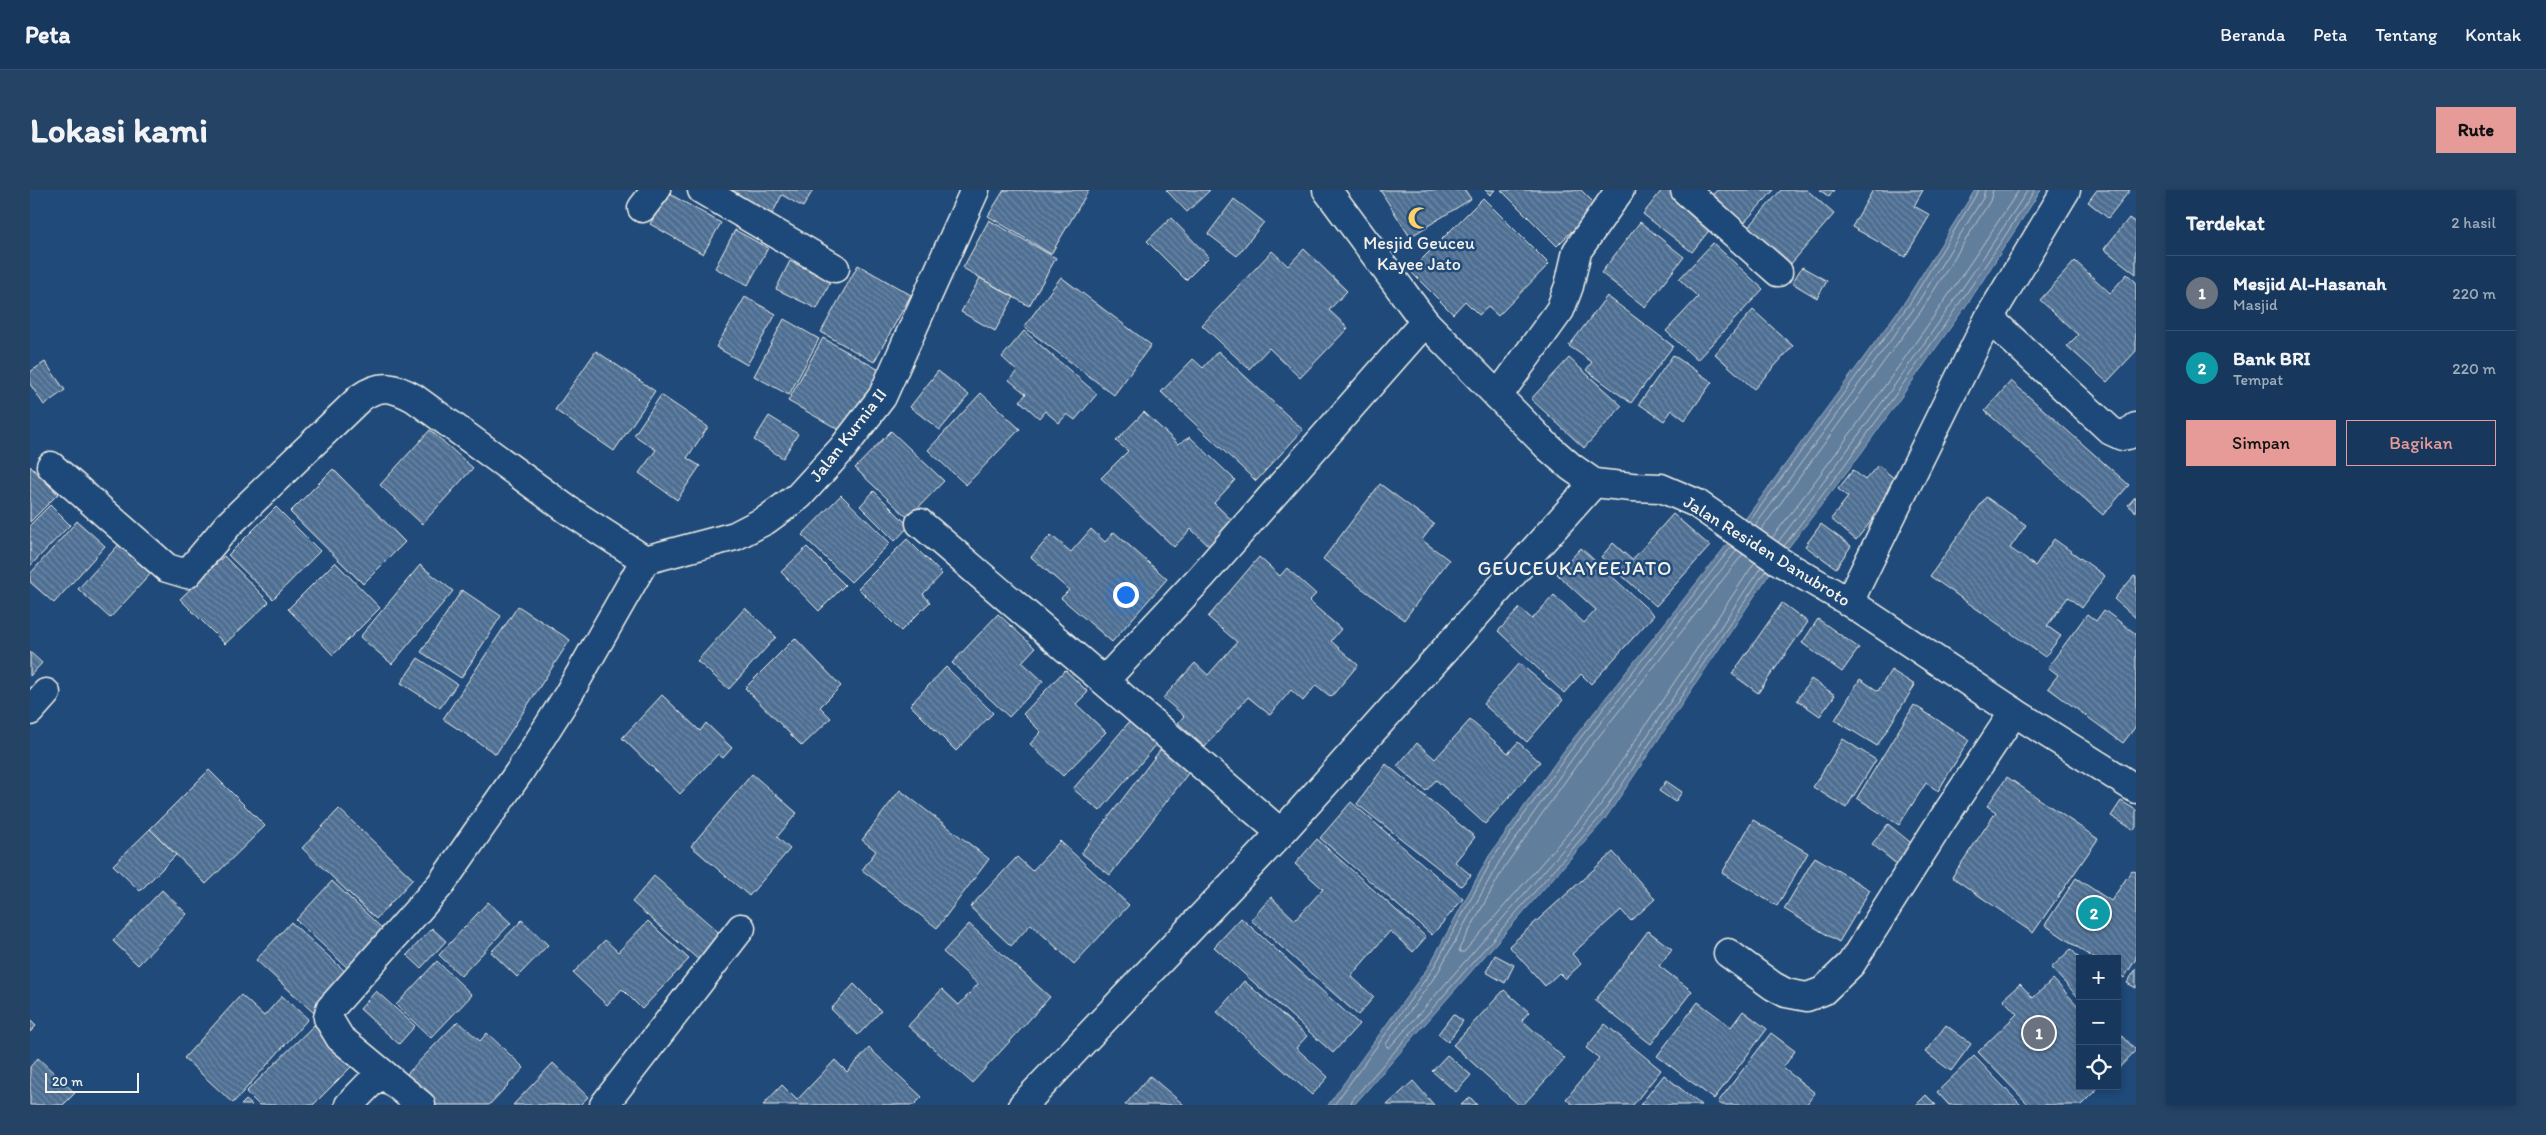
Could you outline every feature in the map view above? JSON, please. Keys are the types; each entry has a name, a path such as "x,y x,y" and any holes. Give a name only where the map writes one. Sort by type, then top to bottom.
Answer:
{"street":[{"path":"702,190 835,268"},
{"name":"Jalan Kurnia II","path":"645,560 735,536 766,520 799,496 842,449 882,397 975,190"},
{"path":"1023,1105 1281,832 1594,483 1548,447 1425,322 1327,190"},
{"path":"1498,396 1560,310 1569,286 1577,251 1620,190"},
{"path":"1685,190 1778,272"},
{"path":"1849,602 1989,318 2066,190"},
{"path":"1989,318 2111,431 2122,436 2128,435 2136,428"},
{"path":"1104,681 1201,577 1425,322"},
{"path":"51,466 167,568 187,574 228,525 360,398 378,387 391,387 414,398 568,510 645,560 568,695 520,771 441,884 330,1008 328,1018 332,1029 340,1038 421,1105"},
{"name":"Jalan Residen Danubroto","path":"1594,483 1632,488 1661,488 1696,503 1778,561 1849,602 2014,712 2135,786"},
{"path":"920,523 1281,832"},
{"path":"1728,953 1773,986 1786,993 1807,997 1823,991 1851,964 1939,825 2014,712"},
{"path":"604,1105 741,928"},
{"path":"349,1105 381,1072"}],"water":[{"path":"1975,190 2041,190 1970,300 1862,452 1778,561 1605,819 1354,1105 1328,1105 1429,966 1489,856 1566,748 1721,552 1906,300"}],"building":[{"path":"724,190 813,190 803,207 782,195 771,216"},
{"path":"1004,190 1089,190 1051,254 988,216"},
{"path":"1166,190 1210,190 1187,212"},
{"name":"Mesjid Geuceu Kayee Jato","path":"1380,190 1465,190 1471,199 1410,237"},
{"path":"1485,190 1495,190 1490,195"},
{"path":"1501,190 1581,190 1597,206 1557,246"},
{"path":"1662,190 1673,190 1715,223 1692,252 1643,214"},
{"path":"1717,190 1774,190 1741,226 1710,198"},
{"path":"1781,190 1807,190 1834,214 1790,265 1748,228"},
{"path":"1820,190 1834,190 1829,197"},
{"path":"1873,190 1923,190 1914,206 1930,215 1905,257 1852,227"},
{"path":"2097,190 2130,190 2108,218 2088,202"},
{"path":"668,193 721,223 703,254 650,224"},
{"path":"1483,198 1549,264 1498,316 1488,307 1479,315 1465,301 1453,314 1410,271"},
{"path":"1234,199 1264,222 1237,256 1208,234"},
{"path":"1171,218 1209,257 1186,280 1147,241"},
{"path":"2129,218 2136,223 2136,274 2104,249"},
{"path":"989,220 1056,258 1029,306 963,268"},
{"path":"1640,222 1684,257 1645,307 1601,273"},
{"path":"735,230 768,248 748,285 715,268"},
{"path":"1713,243 1763,289 1697,360 1666,331 1698,297 1679,279"},
{"path":"1304,249 1347,291 1329,310 1348,328 1300,378 1269,348 1249,369 1202,325 1272,251 1288,266"},
{"path":"790,261 831,281 817,309 776,289"},
{"path":"2075,261 2110,293 2127,274 2136,282 2136,351 2107,382 2067,346 2078,335 2040,300"},
{"path":"858,265 911,295 874,362 821,332"},
{"path":"1802,267 1827,281 1817,298 1792,283"},
{"path":"1061,277 1151,345 1114,395 1024,327"},
{"path":"980,278 1014,297 995,331 961,312"},
{"path":"1607,296 1673,346 1631,403 1586,370 1592,362 1569,346"},
{"path":"745,297 776,314 747,365 716,347"},
{"path":"1753,310 1793,346 1754,389 1715,354"},
{"path":"784,319 819,339 789,395 754,376"},
{"path":"1024,331 1097,394 1075,420 1067,414 1059,423 1045,411 1039,418 1020,401 1026,394 1009,380 1017,371 1002,357"},
{"path":"823,338 881,371 845,433 788,401"},
{"path":"596,351 655,391 614,451 555,410"},
{"path":"1218,351 1303,430 1256,481 1161,392 1193,359 1203,368"},
{"path":"1673,355 1712,382 1685,420 1672,410 1664,421 1639,404"},
{"path":"1569,358 1622,406 1584,448 1531,399"},
{"path":"45,362 65,390 44,405 30,384 30,372"},
{"path":"938,371 969,395 940,430 910,407"},
{"path":"2011,381 2129,485 2103,515 1985,411"},
{"path":"981,393 1020,429 966,485 928,450"},
{"path":"661,395 708,427 687,458 700,466 677,500 639,473 656,450 634,435"},
{"path":"1144,412 1178,444 1190,437 1235,480 1214,503 1239,527 1215,552 1191,529 1174,547 1101,478 1128,451 1116,441"},
{"path":"769,416 798,434 783,458 754,440"},
{"path":"430,430 473,468 422,524 380,485"},
{"path":"891,431 944,481 908,518 855,468"},
{"path":"1878,465 1901,484 1856,540 1831,519 1848,497 1838,489 1853,470 1865,480"},
{"path":"30,466 58,494 30,522"},
{"path":"333,469 405,542 363,584 290,512"},
{"path":"1380,484 1434,524 1422,540 1449,560 1404,620 1323,559"},
{"path":"874,491 909,526 895,541 860,506"},
{"path":"841,495 890,543 851,582 802,535"},
{"path":"2136,496 2136,512 2128,505"},
{"path":"1986,497 2026,525 2010,548 2035,566 2054,539 2105,576 2082,608 2068,597 2047,626 2061,636 2045,657 1930,576"},
{"path":"50,505 70,525 30,566 30,525"},
{"path":"276,507 320,551 273,599 228,555"},
{"path":"1673,514 1710,546 1656,606 1601,557 1613,543 1632,560"},
{"path":"77,521 105,546 54,603 30,582 30,574"},
{"path":"1821,524 1851,546 1836,568 1805,546"},
{"path":"1091,529 1105,542 1114,532 1167,579 1112,642 1061,598 1069,590 1031,557 1051,535 1071,552"},
{"path":"124,539 156,568 110,618 78,589"},
{"path":"907,539 942,574 923,594 930,602 901,631 858,588"},
{"path":"807,547 845,585 819,611 781,572"},
{"path":"1581,548 1654,615 1591,684 1581,674 1564,693 1498,631 1520,608 1532,619 1554,595 1584,623 1596,610 1557,574"},
{"path":"224,556 269,602 225,644 180,599"},
{"path":"1259,557 1280,576 1287,568 1316,594 1309,601 1341,629 1331,641 1358,665 1331,697 1316,685 1303,701 1291,690 1270,715 1248,697 1205,747 1178,723 1184,716 1163,698 1195,663 1208,675 1237,642 1208,617"},
{"path":"335,562 380,608 333,655 288,609"},
{"path":"420,565 453,591 392,664 360,637"},
{"path":"2134,576 2136,577 2136,618 2114,599"},
{"path":"462,590 501,616 461,678 421,652"},
{"path":"1782,603 1808,622 1758,693 1732,674"},
{"path":"518,606 570,640 496,754 443,719"},
{"path":"745,608 776,637 729,689 697,661"},
{"path":"2104,610 2136,634 2136,726 2123,743 2048,688 2058,675 2048,667 2087,614 2096,621"},
{"path":"998,614 1035,648 1022,662 1043,681 1009,717 952,663"},
{"path":"1818,619 1859,648 1842,672 1802,643"},
{"path":"795,638 841,686 820,707 831,718 802,746 745,688"},
{"path":"30,652 42,663 30,676"},
{"path":"418,658 457,684 440,708 401,683"},
{"path":"1519,663 1563,700 1527,742 1483,704"},
{"path":"946,667 993,713 956,751 910,705"},
{"path":"1065,670 1088,692 1076,704 1106,732 1063,776 1030,744 1041,732 1023,714"},
{"path":"1891,670 1915,685 1877,746 1835,720 1860,679 1878,691"},
{"path":"1811,679 1835,695 1820,716 1797,700"},
{"path":"662,695 700,731 706,723 732,748 723,758 718,754 680,794 622,738"},
{"path":"1914,705 1969,740 1938,791 1926,783 1899,825 1857,798"},
{"path":"1470,720 1508,753 1518,742 1540,762 1485,824 1436,780 1426,791 1397,766 1417,743 1435,759"},
{"path":"1130,721 1157,744 1100,811 1073,789"},
{"path":"1843,739 1876,760 1846,808 1813,787"},
{"path":"1164,745 1193,767 1110,875 1081,853"},
{"path":"1386,764 1475,837 1455,862 1471,875 1461,886 1357,804"},
{"path":"209,770 265,826 206,884 150,829"},
{"path":"752,774 797,813 777,837 790,849 749,896 691,846"},
{"path":"2007,777 2098,839 2033,933 1952,877 1996,812 1987,806"},
{"path":"1666,781 1682,792 1675,802 1659,791"},
{"path":"900,790 989,859 937,928 862,870 876,851 862,840"},
{"path":"2121,801 2136,810 2136,827 2134,830 2111,816"},
{"path":"1351,802 1463,899 1432,935 1320,838"},
{"path":"339,809 413,879 376,919 302,848"},
{"path":"1753,820 1808,853 1777,906 1722,873"},
{"path":"1888,824 1916,847 1900,867 1872,844"},
{"path":"150,829 176,855 140,891 113,865"},
{"path":"1317,839 1426,937 1413,952 1390,931 1351,976 1374,997 1358,1015 1251,920 1271,897 1295,920 1323,889 1295,864"},
{"path":"1060,841 1129,905 1074,964 1031,924 1011,946 970,907 1017,857 1032,871"},
{"path":"1613,852 1655,899 1631,921 1621,910 1572,954 1581,964 1565,979 1559,973 1545,986 1509,946"},
{"path":"1815,857 1870,890 1839,942 1784,909"},
{"path":"2132,870 2136,872 2136,959 2124,978 2121,976 2121,955 2089,955 2045,925 2076,878 2111,901"},
{"path":"654,876 723,936 700,961 632,902"},
{"path":"332,881 388,934 353,973 296,920"},
{"path":"162,890 187,914 138,965 113,941"},
{"path":"488,902 511,923 461,976 439,955"},
{"path":"1241,918 1359,1024 1333,1053 1214,947"},
{"path":"522,920 548,945 517,977 491,952"},
{"path":"648,921 689,959 642,1009 622,989 607,1005 573,973 605,940 618,952"},
{"path":"291,922 349,975 314,1013 256,960"},
{"path":"969,924 1050,997 972,1083 908,1026 942,989 959,1005 978,984 943,952"},
{"path":"432,928 446,941 421,968 407,955"},
{"path":"1648,931 1672,949 1659,966 1692,991 1651,1044 1595,1001"},
{"path":"2071,949 2076,955 2076,995 2051,968"},
{"path":"1495,955 1514,965 1505,983 1486,972"},
{"path":"437,961 472,995 431,1038 396,1005"},
{"path":"2136,969 2136,988 2127,983"},
{"path":"2053,979 2076,1004 2076,1090 2096,1090 2081,1105 2029,1105 1978,1052 2017,1014 2003,999 2020,984 2033,998"},
{"path":"1244,981 1307,1036 1296,1048 1328,1077 1312,1095 1217,1012"},
{"path":"854,984 881,1011 858,1035 831,1009"},
{"path":"1504,990 1529,1012 1522,1020 1565,1059 1523,1105 1519,1105 1453,1045"},
{"path":"376,991 415,1026 399,1044 360,1009"},
{"path":"241,995 264,1016 282,996 308,1019 233,1103 184,1058"},
{"path":"1698,1002 1731,1027 1743,1011 1767,1029 1714,1099 1657,1056"},
{"path":"1453,1014 1463,1021 1448,1042 1438,1034"},
{"path":"30,1020 36,1026 30,1032"},
{"path":"458,1021 480,1041 487,1033 524,1068 489,1105 435,1105 405,1076"},
{"path":"1605,1024 1661,1070 1633,1105 1573,1105 1566,1099 1599,1058 1586,1048"},
{"path":"314,1025 354,1064 313,1105 259,1105 246,1092"},
{"path":"1946,1025 1971,1044 1951,1071 1925,1052"},
{"path":"1771,1033 1795,1051 1783,1068 1815,1093 1806,1105 1722,1105 1718,1102"},
{"path":"2121,1034 2136,1050 2121,1066"},
{"path":"869,1048 922,1097 914,1105 763,1105 782,1085 797,1100 835,1060 847,1072"},
{"path":"1447,1055 1471,1075 1456,1092 1432,1071"},
{"path":"1974,1056 2021,1105 1949,1105 1937,1092"},
{"path":"38,1058 75,1093 63,1105 30,1105 30,1067"},
{"path":"553,1063 588,1097 580,1105 513,1105"},
{"path":"1664,1075 1701,1105 1640,1105"},
{"path":"1150,1076 1184,1105 1125,1105"},
{"path":"1413,1081 1434,1105 1387,1105"},
{"path":"1926,1095 1936,1105 1916,1105"},
{"path":"1470,1097 1477,1105 1461,1105"},
{"path":"246,1100 252,1105 241,1105"}],"place":[{"name":"Mesjid Geuceu Kayee Jato","path":"1419,218"},
{"name":"Bank BRI","path":"2094,913"},
{"name":"Mesjid Al-Hasanah","path":"2039,1033"}],"district":[{"name":"GEUCEUKAYEEJATO","path":"1575,568"}]}
